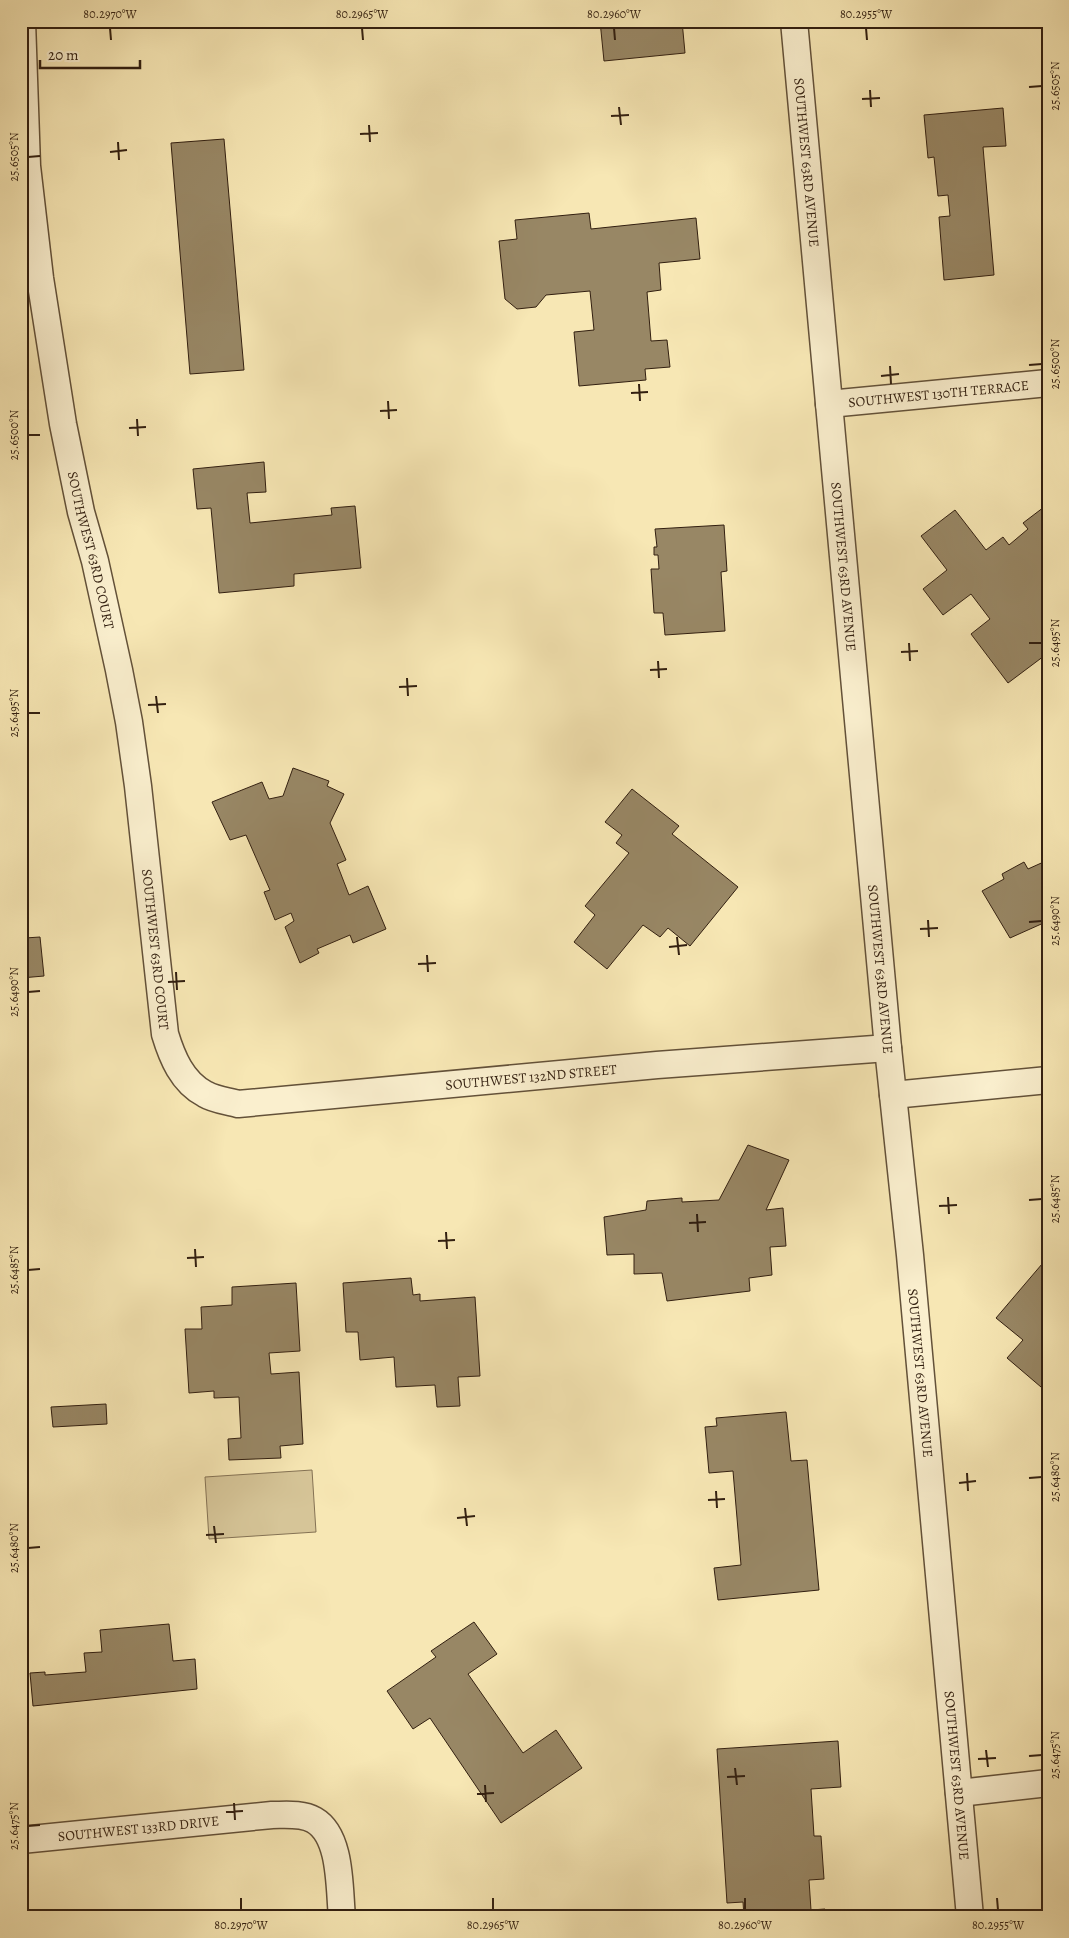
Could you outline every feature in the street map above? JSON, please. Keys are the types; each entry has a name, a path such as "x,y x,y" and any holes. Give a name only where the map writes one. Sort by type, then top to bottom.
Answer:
{"street":[{"name":"SOUTHWEST 63RD COURT","path":"22,21 27,166 32,218 46,316 63,424 81,512 95,561 129,722 138,786 165,1034 182,1075"},
{"name":"SOUTHWEST 63RD AVENUE","path":"794,21 888,1048 912,1274 970,1917"},
{"name":"SOUTHWEST 130TH TERRACE","path":"829,404 1048,383"},
{"name":"SOUTHWEST 132ND STREET","path":"182,1075 204,1094 238,1104 657,1065 888,1048"},
{"path":"893,1095 1048,1080"},
{"path":"958,1793 1048,1783"},
{"name":"SOUTHWEST 133RD DRIVE","path":"21,1840 272,1815 293,1815 313,1819 324,1828 333,1843 337,1860 342,1917"}],"shaded area":[{"path":"312,1470 316,1532 209,1539 205,1477"}],"building":[{"path":"600,21 682,21 685,53 604,61"},
{"path":"1043,64 1048,64 1048,96 1046,96"},
{"path":"1003,108 1006,146 983,147 994,275 944,280 939,217 950,216 948,195 938,196 934,157 928,158 924,115"},
{"path":"224,139 244,370 190,374 171,143"},
{"path":"589,213 591,229 696,218 700,259 659,263 661,290 647,292 651,341 667,340 670,367 645,369 646,380 579,386 574,332 594,330 590,291 546,295 536,307 517,309 505,299 499,241 517,239 515,220"},
{"path":"264,462 266,492 247,493 250,523 332,515 331,508 355,506 361,568 294,574 294,586 219,593 211,508 197,509 193,469"},
{"path":"1048,504 1048,609 1043,612 1048,619 1048,628 1043,631 1048,637 1048,653 1008,683 971,634 990,619 971,594 943,615 923,589 947,570 921,536 955,510 986,550 1003,537 1009,545 1028,529 1023,523"},
{"path":"724,525 727,571 721,572 725,631 665,635 663,613 654,613 651,569 659,569 658,555 654,555 654,547 657,547 655,529"},
{"path":"293,768 329,781 327,786 344,794 330,823 346,860 337,864 349,895 368,886 386,929 353,943 350,935 317,949 319,953 300,963 285,927 294,921 291,913 275,920 264,892 270,890 246,835 230,840 212,802 262,782 269,799 283,796"},
{"path":"632,789 679,826 672,834 738,887 690,946 668,928 660,937 643,925 607,969 574,942 595,915 585,906 629,853 616,843 622,835 605,822"},
{"path":"1048,860 1048,921 1010,938 982,891 1004,879 1002,874 1024,862 1028,869"},
{"path":"21,902 25,938 40,937 44,976 21,978"},
{"path":"748,1145 789,1160 766,1210 783,1208 786,1246 770,1247 772,1275 749,1278 750,1291 667,1301 662,1273 634,1274 634,1254 607,1255 604,1217 646,1210 647,1201 682,1198 682,1202 719,1200"},
{"path":"1048,1257 1048,1379 1041,1387 1007,1358 1023,1340 996,1318"},
{"path":"411,1278 413,1295 420,1294 420,1301 475,1297 480,1376 458,1377 460,1406 437,1407 435,1385 396,1387 394,1357 360,1360 358,1332 346,1332 343,1283"},
{"path":"296,1283 300,1351 269,1353 271,1374 299,1372 303,1444 280,1446 281,1458 229,1460 228,1439 241,1438 239,1397 214,1398 214,1391 189,1393 185,1329 202,1329 201,1307 232,1305 232,1287"},
{"path":"106,1404 107,1424 53,1427 51,1407"},
{"path":"786,1412 791,1461 807,1460 819,1590 718,1600 714,1568 741,1565 733,1471 709,1473 705,1427 717,1426 716,1418"},
{"path":"474,1622 497,1654 468,1674 523,1753 556,1730 582,1768 501,1823 430,1718 413,1729 387,1691 436,1657 431,1651"},
{"path":"169,1624 173,1661 195,1659 197,1689 33,1706 30,1673 45,1672 45,1675 86,1672 84,1653 102,1652 100,1630"},
{"path":"838,1741 841,1787 811,1789 814,1836 821,1836 824,1879 809,1880 811,1910 825,1909 825,1917 744,1917 743,1902 727,1903 717,1749"}]}
